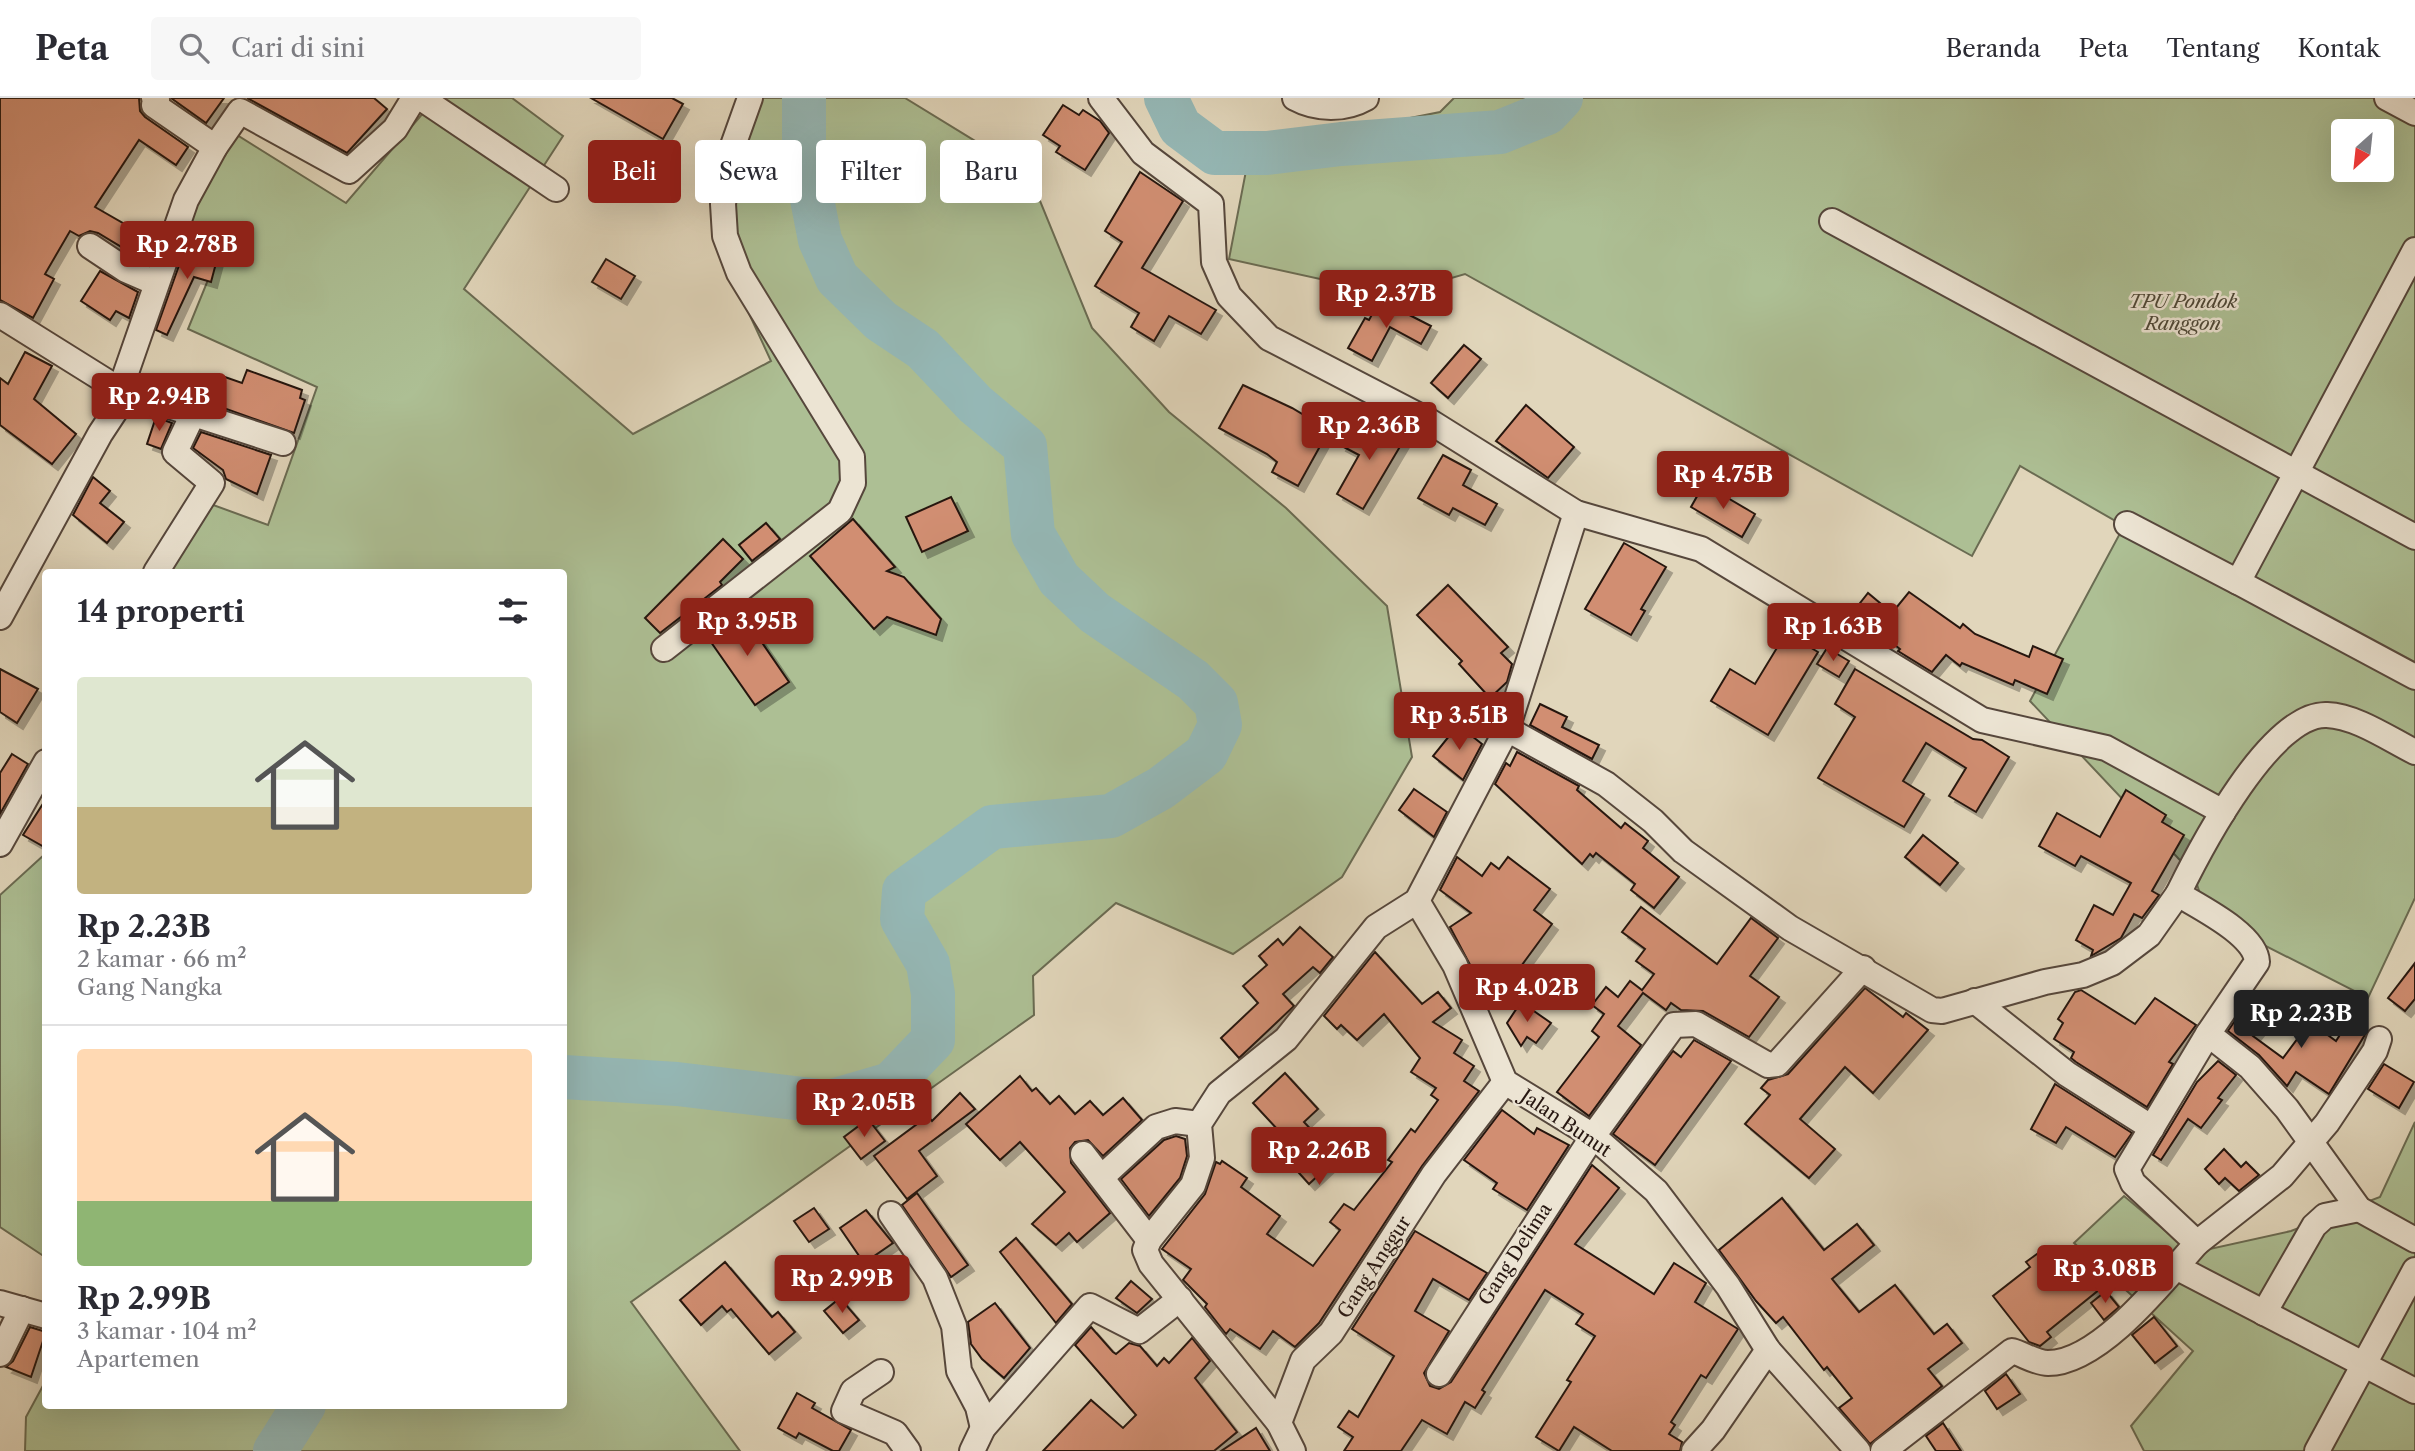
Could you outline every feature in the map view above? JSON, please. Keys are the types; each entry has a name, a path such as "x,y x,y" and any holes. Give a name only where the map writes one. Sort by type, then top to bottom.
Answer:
{"street":[{"path":"154,98 157,100 154,105 215,147"},
{"path":"0,617 123,391 156,283 186,200 215,147 240,111 349,171 395,130 414,98"},
{"path":"421,98 556,189"},
{"path":"664,649 840,511 853,483 852,457 739,273 725,236 723,204 730,154 750,98"},
{"path":"1101,98 1143,153 1211,204 1214,262 1228,296 1269,338 1429,421 1576,513 1701,549 1982,720 2106,748 2223,812"},
{"path":"1295,98 1317,106 1338,107 1366,98"},
{"path":"2387,98 2415,113"},
{"path":"1832,221 2415,537"},
{"path":"90,246 126,270 156,283"},
{"path":"2238,582 2298,474 2415,250"},
{"path":"3,323 123,391 283,443"},
{"path":"158,569 212,483 175,452 193,414"},
{"path":"1293,1451 1279,1423 1151,1264 1145,1250 1149,1240 1193,1185 1202,1158 1199,1124 1219,1093 1286,1039 1376,927 1416,901 1507,729 1576,513"},
{"path":"2127,524 2415,677"},
{"path":"1507,729 1606,784 1653,821 1683,851 1790,928 1863,968 1907,998 1942,1012 1975,1001 2083,975 2112,963 2149,934 2178,894 2223,812 2262,754 2305,719 2324,714 2343,717 2415,752"},
{"path":"0,844 42,769"},
{"path":"2178,894 2247,940 2256,952 2257,962 2208,1034 2127,1169 2129,1176 2197,1243"},
{"name":"Jalan Bunut","path":"1416,901 1455,965 1505,1082 1593,1136 1656,1191 1728,1286 1768,1350 1858,1451"},
{"name":"Gang Delima","path":"1439,1374 1593,1136 1674,1025 1696,1024 1768,1065 1777,1064 1863,968"},
{"path":"1975,1001 2067,1074 2152,1128"},
{"path":"2208,1034 2249,1067 2287,1109 2359,1209 2415,1240"},
{"path":"1883,1451 2012,1351 2049,1363 2077,1354 2124,1323 2197,1243 2282,1176 2352,1088 2379,1039"},
{"name":"Gang Anggur","path":"1279,1423 1303,1360 1331,1333 1434,1174 1505,1082"},
{"path":"1103,1176 1156,1127 1175,1121 1199,1124"},
{"path":"1083,1154 1103,1176 1149,1240"},
{"path":"2264,1313 2314,1226 2325,1216 2359,1209"},
{"path":"891,1214 935,1278 954,1326 959,1371 978,1407 983,1428"},
{"path":"2176,1267 2415,1391"},
{"path":"2317,1451 2415,1270"},
{"path":"972,1451 983,1428 1090,1306 1139,1331 1181,1298"},
{"path":"0,1353 23,1309"},
{"path":"1693,1451 1713,1430 1768,1350"},
{"path":"881,1372 853,1391 844,1410 895,1433 908,1451"}],"green space":[{"path":"436,98 512,98 563,136 464,289 633,434 771,361 712,234 722,203 802,203 802,140 741,140 754,98 905,98 974,140 940,140 940,203 1041,203 1092,328 1169,412 1286,508 1387,606 1412,757 1342,877 1233,954 1116,903 1033,976 1034,1015 631,1302 740,1451 25,1451 26,1417 42,1388 42,1409 567,1409 567,569 164,569 205,502 268,525 317,387 188,329 223,243 167,225 221,125 346,203"},
{"name":"TPU Pondok Ranggon","path":"1454,98 2415,98 2415,898 2368,998 2207,916 2194,875 2030,701 2124,526 2020,466 1972,556 1465,274 1393,295 1229,259 1250,150 1440,112"},
{"path":"42,857 42,1255 0,1227 0,895"},
{"path":"2415,1122 2415,1451 2144,1451 2131,1426 2193,1351 2074,1243 2124,1196 2192,1253 2291,1231 2380,1197"}],"building":[{"path":"0,98 139,98 140,111 145,117 188,147 176,165 139,140 95,207 130,227 158,235 148,263 98,233 90,231 79,236 70,231 45,274 54,279 33,318 0,300"},
{"path":"171,98 224,98 206,123"},
{"path":"247,98 374,98 387,109 347,153"},
{"path":"591,98 672,98 683,104 663,139"},
{"path":"1063,105 1079,115 1083,110 1100,121 1109,133 1085,170 1056,152 1060,146 1043,135"},
{"path":"1140,172 1183,201 1142,268 1216,310 1201,334 1169,316 1154,341 1131,327 1139,313 1095,286 1122,242 1105,231"},
{"path":"187,243 219,252 211,282 194,277 167,335 156,330"},
{"path":"606,259 635,276 621,299 592,282"},
{"path":"100,271 138,292 129,318 116,311 110,320 81,301"},
{"path":"1380,300 1431,326 1421,344 1390,327 1372,361 1348,348 1365,318 1369,320"},
{"path":"1464,345 1481,359 1448,398 1431,383"},
{"path":"25,352 52,366 34,399 76,434 52,464 0,425 0,378 8,384"},
{"path":"247,370 302,390 300,398 305,400 294,433 215,405 225,377 242,383"},
{"path":"1243,385 1292,408 1329,430 1298,486 1272,472 1277,462 1267,454 1219,428"},
{"path":"1526,405 1574,447 1548,478 1496,441"},
{"path":"156,417 172,423 161,449 147,444"},
{"path":"1398,422 1411,428 1363,509 1337,494 1359,455 1340,445 1351,426 1372,437 1368,443 1376,448"},
{"path":"201,432 271,455 257,494 226,479 223,470 193,448"},
{"path":"1443,455 1471,470 1463,485 1497,504 1485,525 1453,508 1449,515 1418,498"},
{"path":"93,477 110,491 100,503 124,522 107,543 73,515"},
{"path":"1704,484 1755,514 1742,537 1691,507"},
{"path":"951,497 968,531 922,552 906,517"},
{"path":"853,519 895,567 887,571 904,577 941,619 936,635 887,617 874,629 810,556"},
{"path":"766,523 780,539 752,561 739,545"},
{"path":"723,539 743,559 720,582 722,585 660,633 645,618"},
{"path":"1624,543 1666,567 1641,609 1645,611 1631,635 1585,609"},
{"path":"1448,585 1508,647 1501,653 1512,664 1507,682 1490,698 1459,664 1462,661 1417,615"},
{"path":"1909,592 1960,628 1963,624 1975,634 2029,657 2033,646 2063,659 2047,694 2015,680 2013,685 1962,663 1960,666 1946,655 1932,672 1898,651 1900,649 1853,612 1868,593 1892,613"},
{"path":"739,609 789,682 755,705 706,635"},
{"path":"1786,633 1818,652 1768,735 1711,701 1730,669 1755,684"},
{"path":"1827,648 1849,661 1839,677 1817,664"},
{"path":"0,669 38,689 17,723 0,712"},
{"path":"1855,669 1973,739 1982,740 2009,757 1976,812 1949,796 1966,768 1926,743 1903,781 1924,794 1904,827 1818,778 1855,717 1835,704"},
{"path":"1540,704 1567,717 1562,727 1599,745 1592,759 1530,725"},
{"path":"1458,725 1482,744 1463,780 1433,756"},
{"path":"1517,752 1579,786 1577,790 1621,828 1625,823 1648,841 1643,848 1679,877 1654,908 1631,890 1635,884 1596,853 1593,857 1590,854 1582,864 1495,784 1506,763 1510,766"},
{"path":"12,754 28,764 0,814 0,773"},
{"path":"1414,789 1447,812 1434,837 1399,810"},
{"path":"2126,790 2166,815 2162,822 2184,835 2152,891 2159,895 2142,918 2134,914 2121,938 2091,956 2093,950 2076,940 2094,905 2113,915 2131,883 2081,856 2075,866 2039,846 2057,813 2100,837"},
{"path":"42,805 42,846 23,835"},
{"path":"1923,835 1958,863 1940,885 1905,857"},
{"path":"1457,857 1482,876 1491,863 1499,869 1508,857 1550,889 1534,910 1552,924 1519,969 1521,972 1486,995 1450,927 1471,913 1440,890"},
{"path":"1641,907 1717,964 1751,918 1778,938 1750,976 1779,997 1749,1037 1703,1011 1681,1010 1671,1003 1666,1010 1643,993 1618,1026 1641,1045 1589,1116 1557,1092 1599,1037 1592,1031 1604,1014 1592,1005 1606,987 1618,997 1630,981 1642,990 1654,974 1636,961 1645,949 1622,932"},
{"path":"1300,927 1333,957 1320,973 1313,967 1283,994 1294,1006 1239,1058 1221,1038 1258,1003 1243,986 1267,965 1259,956 1278,939 1283,945"},
{"path":"1375,952 1422,1004 1438,992 1451,1008 1433,1022 1462,1040 1454,1053 1474,1066 1464,1081 1479,1091 1422,1166 1319,1323 1295,1347 1273,1331 1260,1349 1230,1329 1226,1334 1205,1307 1207,1304 1183,1280 1191,1269 1162,1249 1205,1194 1216,1162 1220,1164 1222,1161 1247,1178 1241,1187 1280,1216 1267,1234 1313,1266 1340,1230 1330,1222 1344,1204 1354,1210 1392,1162 1388,1160 1411,1129 1415,1132 1438,1100 1431,1095 1436,1088 1411,1072 1420,1058 1384,1014 1357,1040 1341,1025 1337,1029 1324,1016"},
{"path":"2415,963 2415,999 2405,1011 2388,998"},
{"path":"1865,988 1903,1017 1906,1013 1928,1030 1873,1093 1845,1067 1800,1119 1835,1149 1809,1178 1745,1124 1770,1095 1761,1088 1768,1080 1788,1074"},
{"path":"2081,990 2135,1024 2155,998 2196,1025 2169,1062 2173,1064 2147,1107 2076,1062 2071,1058 2074,1052 2054,1039 2063,1023 2058,1019 2075,992"},
{"path":"2249,1000 2270,1015 2253,1036 2283,1058 2310,1022 2336,1041 2348,1022 2366,1033 2329,1094 2296,1072 2287,1086 2259,1055 2228,1031"},
{"path":"1521,1002 1551,1023 1536,1043 1527,1037 1521,1046 1507,1023"},
{"path":"1694,1040 1731,1061 1655,1165 1613,1134 1673,1051 1681,1057"},
{"path":"2218,1061 2236,1075 2218,1098 2222,1100 2201,1128 2188,1119 2161,1160 2153,1155 2197,1082"},
{"path":"2384,1064 2414,1082 2399,1108 2368,1089"},
{"path":"1285,1073 1318,1109 1304,1122 1337,1158 1309,1184 1280,1152 1290,1143 1253,1103"},
{"path":"1020,1076 1032,1091 1036,1088 1050,1104 1059,1096 1075,1114 1090,1101 1103,1115 1123,1098 1142,1120 1103,1156 1088,1140 1075,1142 1070,1148 1071,1163 1110,1213 1077,1242 1069,1233 1056,1245 1032,1224 1065,1192 1020,1142 1000,1160 966,1124"},
{"path":"2055,1084 2132,1133 2115,1157 2066,1127 2056,1143 2031,1129"},
{"path":"960,1093 975,1109 919,1151 937,1176 907,1199 874,1156 928,1116 932,1121"},
{"path":"1502,1110 1534,1134 1537,1128 1569,1145 1527,1210 1493,1189 1497,1183 1464,1160"},
{"path":"868,1119 885,1141 861,1159 844,1137"},
{"path":"1176,1136 1185,1139 1187,1156 1180,1178 1149,1216 1121,1179 1164,1140"},
{"path":"2224,1149 2241,1167 2246,1162 2259,1175 2239,1191 2225,1178 2219,1184 2205,1169"},
{"path":"1592,1165 1619,1188 1575,1244 1654,1294 1674,1263 1706,1283 1695,1302 1738,1329 1706,1378 1701,1375 1671,1422 1675,1425 1669,1434 1682,1442 1680,1451 1612,1451 1574,1427 1559,1451 1536,1437 1571,1382 1567,1380 1595,1336 1576,1324 1583,1314 1545,1290 1482,1390 1485,1392 1475,1408 1465,1402 1447,1434 1422,1420 1401,1451 1344,1451 1353,1437 1338,1427 1349,1411 1358,1417 1394,1356 1352,1329 1415,1231 1487,1273 1469,1300 1433,1279 1415,1311 1449,1331 1424,1373 1430,1386 1439,1389 1451,1382"},
{"path":"917,1193 968,1265 951,1277 902,1205"},
{"path":"1782,1198 1824,1250 1857,1224 1874,1245 1832,1279 1859,1312 1895,1285 1934,1334 1947,1324 1962,1343 1928,1369 1942,1386 1870,1444 1839,1408 1852,1398 1827,1367 1824,1370 1783,1317 1776,1323 1756,1301 1719,1250"},
{"path":"814,1208 829,1229 809,1242 794,1221"},
{"path":"866,1210 893,1243 864,1263 840,1228"},
{"path":"1016,1238 1072,1304 1056,1323 1000,1252"},
{"path":"2041,1251 2067,1283 2072,1285 2087,1273 2100,1289 2047,1332 2051,1337 2040,1346 2029,1342 1993,1296 2030,1267 2026,1262"},
{"path":"725,1262 772,1317 778,1312 795,1332 769,1354 731,1309 727,1312 722,1306 701,1325 680,1300"},
{"path":"1131,1281 1152,1299 1137,1313 1116,1298"},
{"path":"2106,1291 2119,1307 2104,1320 2091,1303"},
{"path":"840,1298 859,1320 843,1333 824,1311"},
{"path":"995,1303 1030,1348 1004,1378 982,1359 971,1344 968,1322"},
{"path":"2154,1317 2177,1346 2155,1363 2132,1335"},
{"path":"30,1327 42,1331 42,1344 31,1377 6,1367 13,1361"},
{"path":"1091,1327 1116,1354 1129,1343 1140,1346 1157,1366 1164,1358 1169,1363 1192,1338 1210,1361 1195,1378 1237,1432 1214,1451 1043,1451 1091,1400 1123,1428 1136,1415 1075,1345"},
{"path":"2006,1374 2020,1394 1997,1409 1985,1391"},
{"path":"797,1393 815,1403 812,1408 851,1430 839,1451 833,1451 799,1433 796,1438 778,1428"},
{"path":"1943,1423 1961,1451 1936,1451 1926,1436"},
{"path":"1256,1428 1270,1451 1221,1451"}],"waterway":[{"path":"567,1077 677,1084 829,1102 891,1084 933,1040 933,994 928,964 902,919 904,891 992,827 1111,816 1161,788 1206,754 1220,725 1216,703 1193,680 1095,613 1059,579 1033,534 1025,446 975,404 923,349 881,321 837,278 820,240 804,158 804,98"},
{"path":"1166,98 1180,127 1215,153 1267,153 1341,144 1500,132 1547,113 1561,98"},
{"path":"275,1451 301,1409"}]}
